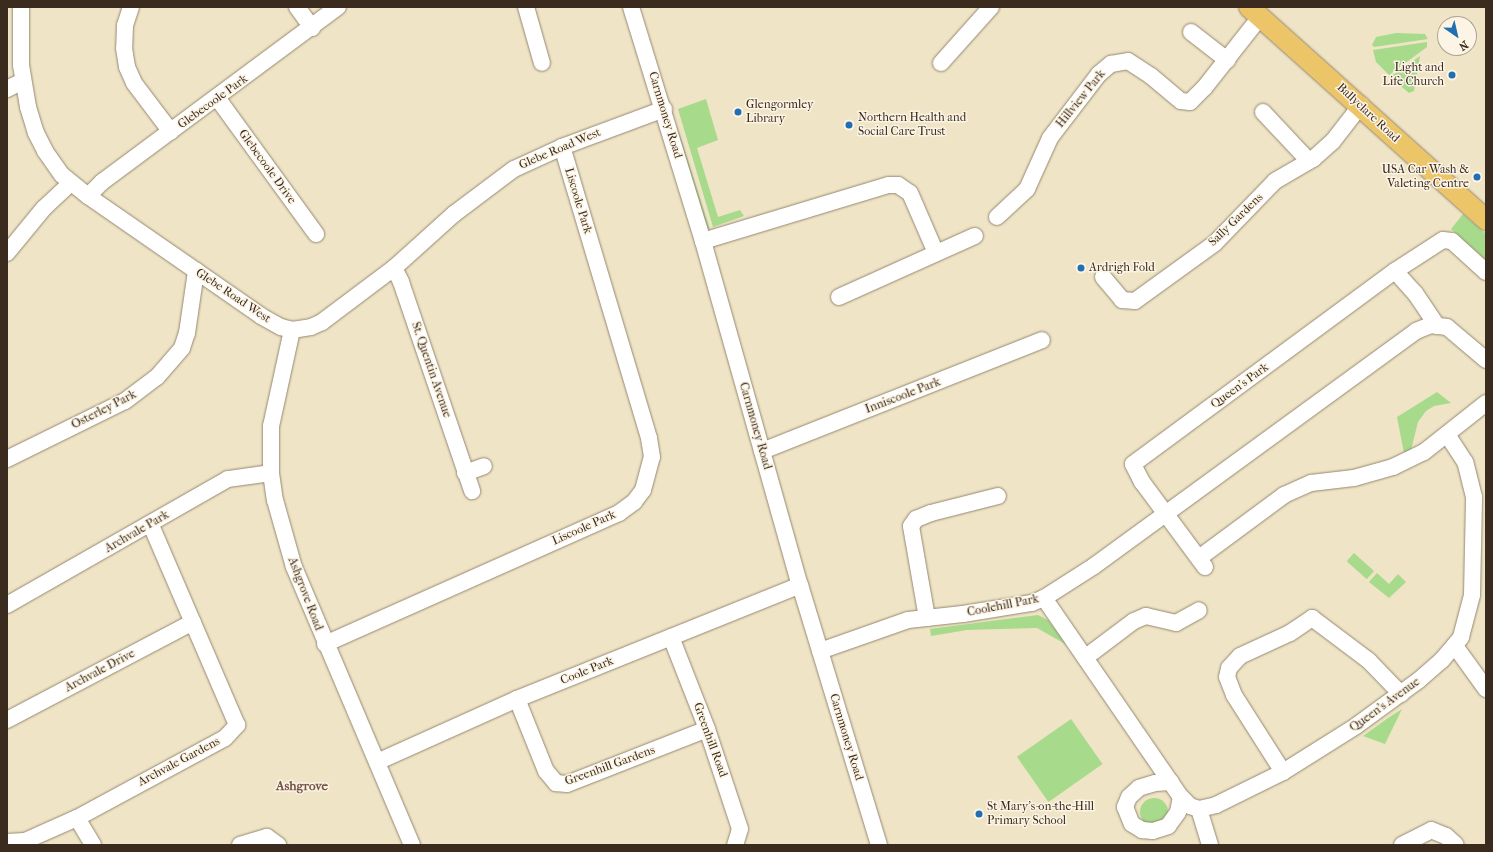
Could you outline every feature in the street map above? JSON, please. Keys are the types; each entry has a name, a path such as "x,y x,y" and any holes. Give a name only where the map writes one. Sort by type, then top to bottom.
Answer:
{"main road":[{"name":"Ballyclare Road","path":"1254,12 1361,105 1486,220"}],"street":[{"name":"Glebe Road West","path":"21,7 23,81 36,133 53,163 71,184 88,196 267,320 292,330 311,327 322,322 394,268 494,182 533,159 664,109"},
{"path":"131,7 125,25 124,48 128,67 134,83 171,132"},
{"path":"297,7 312,28"},
{"name":"Glebecoole Park","path":"88,196 102,182 218,99 338,7"},
{"path":"526,7 542,63"},
{"name":"Carnmoney Road","path":"631,7 664,109 703,240 800,585 879,845"},
{"path":"941,63 991,7"},
{"name":"Hillview Park","path":"997,217 1027,189 1050,138 1099,74 1111,64 1128,61 1151,76 1181,101 1190,102 1227,60 1254,12"},
{"path":"1191,32 1227,60"},
{"path":"7,89 23,81"},
{"name":"Glebecoole Drive","path":"218,99 316,234"},
{"name":"Sally Gardens","path":"1103,277 1122,300 1135,300 1215,243 1275,181 1309,161 1333,141 1361,105"},
{"path":"1263,112 1309,161"},
{"name":"Liscoole Park","path":"325,644 619,513 634,502 643,490 652,457 649,438 562,147"},
{"path":"7,253 44,208 71,184"},
{"path":"703,240 898,185 910,193 936,253"},
{"path":"839,297 975,236"},
{"name":"Queen's Park","path":"1486,272 1452,241 1443,240 1395,271 1133,464 1142,482 1202,562 1284,495 1311,483 1354,478 1393,467 1424,452 1486,403"},
{"name":"St. Quentin Avenue","path":"394,268 401,282 472,491"},
{"name":"Osterley Park","path":"7,459 125,401 158,377 182,348 187,333 196,271"},
{"path":"1395,271 1415,293 1437,326"},
{"path":"1165,514 1416,331 1431,325 1447,328 1486,360"},
{"name":"Ashgrove Road","path":"292,330 271,426 271,473 278,513 294,567 325,644 412,845"},
{"name":"Inniscoole Park","path":"762,451 1042,340"},
{"name":"Queen's Avenue","path":"1198,808 1216,805 1283,772 1356,726 1419,680 1455,646 1461,637 1479,595 1479,527 1474,497 1465,462 1447,434"},
{"path":"465,473 484,466"},
{"name":"Archvale Park","path":"7,605 228,479 271,473"},
{"path":"927,618 910,526 916,519 931,513 998,496"},
{"name":"Coolehill Park","path":"820,651 892,625 927,618 1032,603 1044,598 1165,514"},
{"name":"Archvale Gardens","path":"7,842 25,841 77,818 225,738 237,725 151,524"},
{"name":"Coole Park","path":"377,762 517,699 800,585"},
{"path":"1044,598 1181,797 1190,806 1198,808 1210,845"},
{"path":"1086,657 1134,621 1146,616 1176,623 1199,610"},
{"path":"1283,772 1234,696 1228,677 1229,668 1240,656 1290,633 1312,618 1369,661 1401,694"},
{"name":"Archvale Drive","path":"7,720 193,622"},
{"name":"Greenhill Road","path":"670,637 707,729 740,829 736,845"},
{"path":"1455,646 1486,688"},
{"name":"Greenhill Gardens","path":"517,699 546,771 556,783 573,781 707,729"},
{"path":"1171,782 1144,786 1130,797 1125,807 1132,824 1142,830 1153,831 1168,826 1178,812 1181,797"},
{"path":"77,818 93,845"},
{"path":"1402,845 1431,830 1446,836 1456,845"},
{"path":"240,845 267,836 278,845"}],"green space":[{"path":"1396,33 1425,34 1428,39 1374,47 1372,45 1376,37"},
{"path":"1427,42 1427,47 1389,75 1376,62 1373,50"},
{"path":"1420,56 1414,91 1409,93 1390,77"},
{"path":"706,99 718,140 697,148 718,217 740,210 744,216 713,227 678,109"},
{"path":"675,121 682,141 710,230 705,226"},
{"path":"1463,214 1486,234 1486,260 1451,229"},
{"path":"1437,392 1451,403 1434,406 1426,411 1418,422 1411,450 1404,453 1397,417"},
{"path":"1354,553 1374,571 1367,579 1347,561"},
{"path":"1377,573 1389,584 1398,574 1406,582 1389,598 1369,582"},
{"path":"1038,615 1048,620 1067,645 1037,628 967,630 931,636 930,629"},
{"path":"1402,709 1385,744 1363,736 1388,718"},
{"path":"1071,719 1103,764 1048,802 1017,757"},
{"path":"1154,798 1164,802 1168,812 1164,822 1154,826 1144,822 1140,812 1144,802"}],"place":[{"name":"Light and Life Church","path":"1452,75"},
{"name":"Glengormley Library","path":"738,112"},
{"name":"Northern Health and Social Care Trust","path":"849,125"},
{"name":"USA Car Wash & Valeting Centre","path":"1477,177"},
{"name":"Ardrigh Fold","path":"1081,268"},
{"name":"St Mary's-on-the-Hill Primary School","path":"979,814"}],"district":[{"name":"Ashgrove","path":"302,786"}]}
